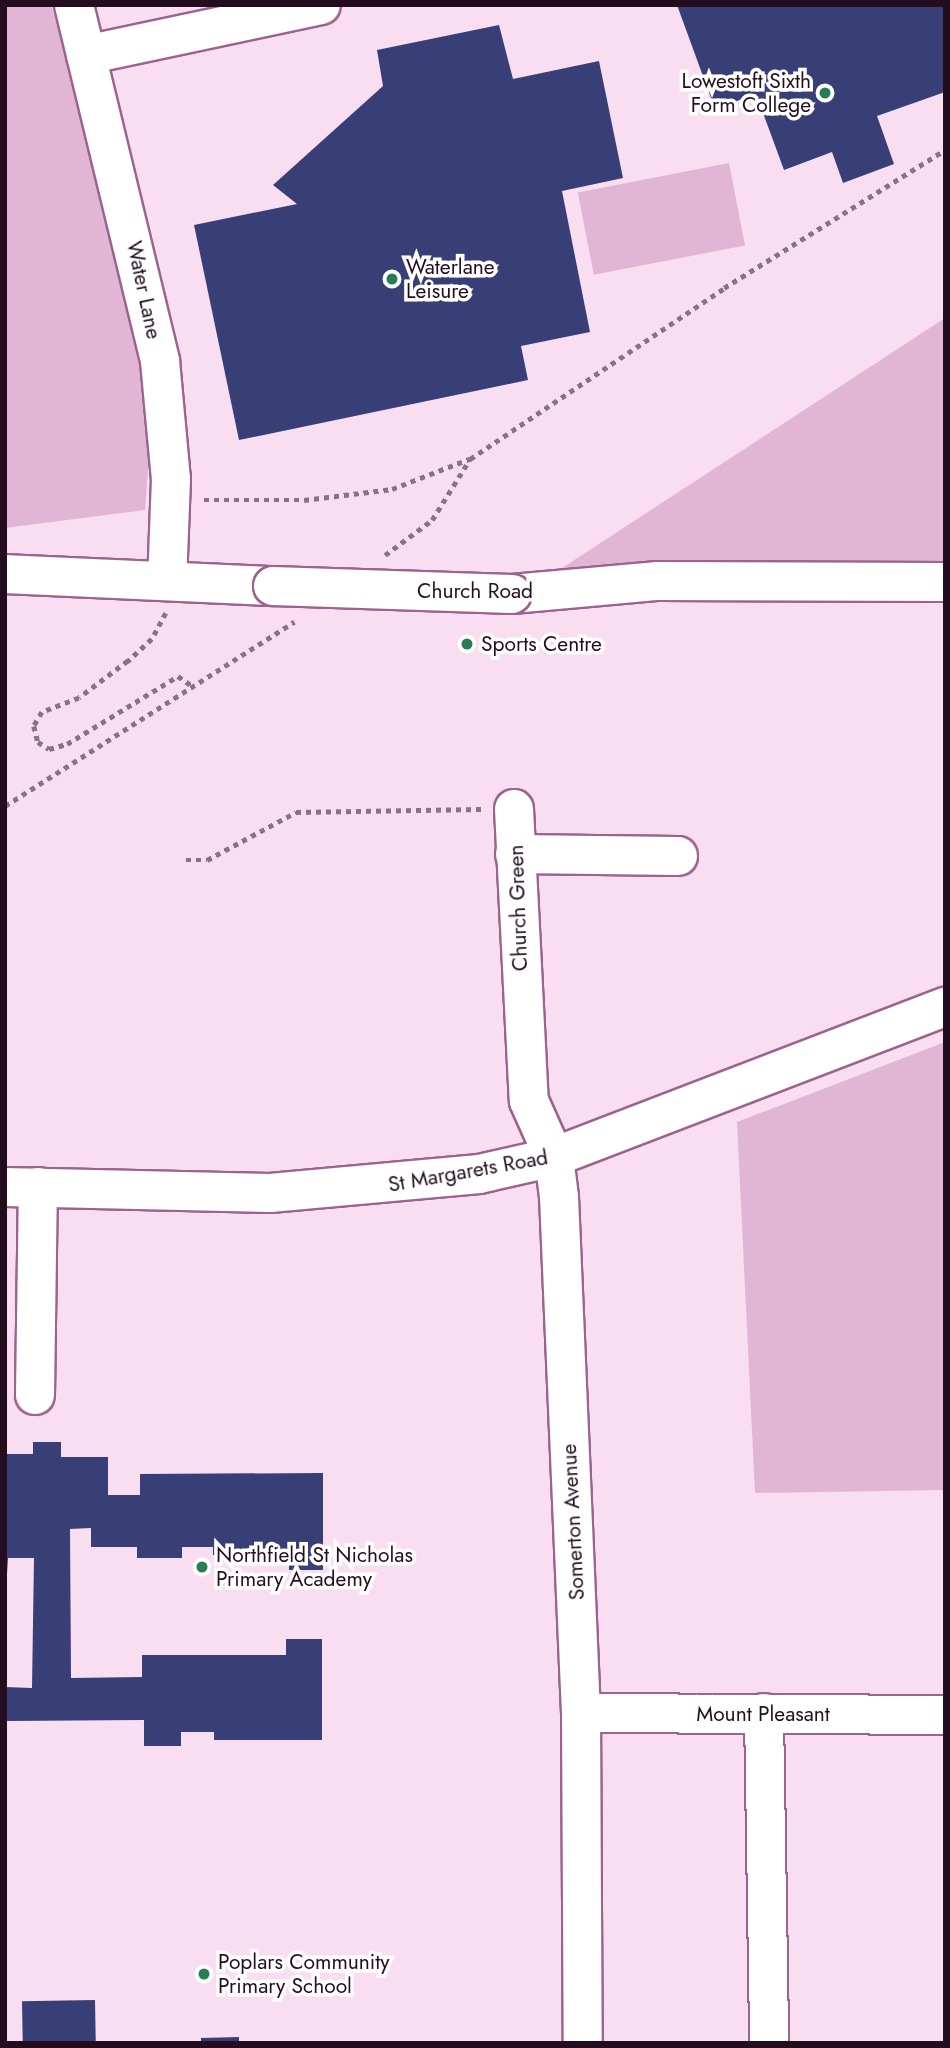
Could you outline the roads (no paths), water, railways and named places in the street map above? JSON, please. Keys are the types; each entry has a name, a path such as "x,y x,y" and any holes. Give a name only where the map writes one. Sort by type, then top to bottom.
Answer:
{"street":[{"name":"Water Lane","path":"74,5 160,361 170,500 167,581"},
{"path":"86,55 321,5"},
{"name":"Church Road","path":"5,574 512,594 658,582 945,582"},
{"name":"Church Green","path":"514,809 522,1007"},
{"path":"515,853 678,856"},
{"name":"Somerton Avenue","path":"522,1007 529,1101 554,1157 581,1713 583,2043"},
{"name":"St Margarets Road","path":"22,1187 270,1194 368,1188 554,1157 945,1007"},
{"path":"18,1384 22,1187"},
{"name":"Mount Pleasant","path":"581,1713 945,1715"},
{"path":"764,1713 769,2043"}],"place":[{"name":"Lowestoft Sixth Form College","path":"825,93"},
{"name":"Waterlane Leisure","path":"392,279"},
{"name":"Sports Centre","path":"467,644"},
{"name":"Northfield St Nicholas Primary Academy","path":"202,1567"},
{"name":"Poplars Community Primary School","path":"204,1974"}]}
